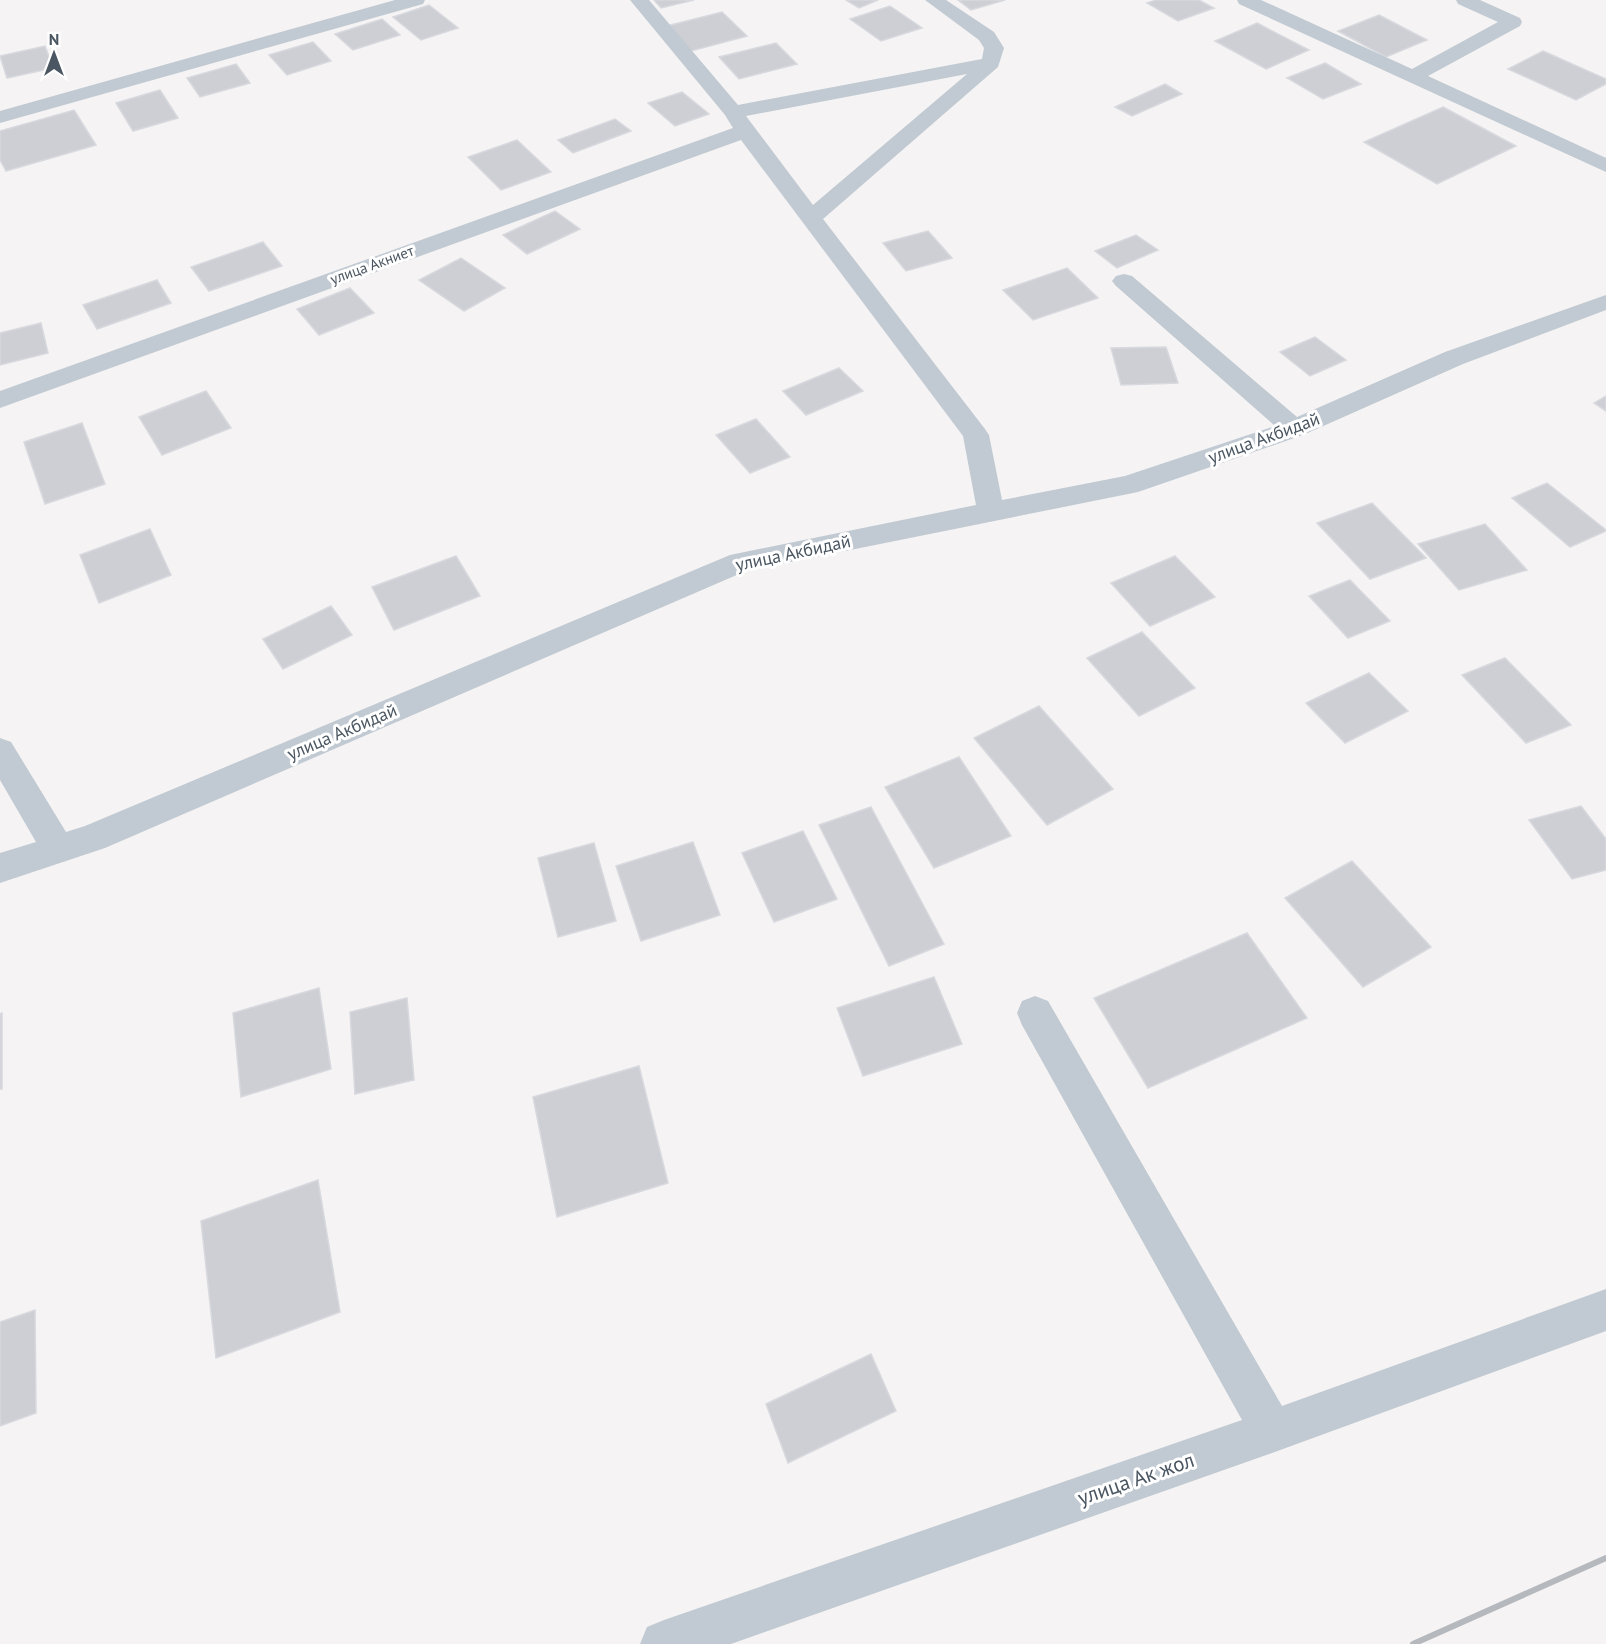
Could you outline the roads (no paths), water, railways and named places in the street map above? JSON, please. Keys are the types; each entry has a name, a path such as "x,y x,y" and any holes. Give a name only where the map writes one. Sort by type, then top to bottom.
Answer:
{"street":[{"path":"0,117 416,0"},
{"path":"639,0 739,121 976,435 991,513"},
{"path":"811,218 992,63 994,48 987,36 934,0"},
{"path":"1246,0 1606,166"},
{"path":"1412,77 1513,22 1465,0"},
{"name":"улица Акниет","path":"0,400 739,121 992,63"},
{"path":"1124,281 1294,429"},
{"name":"улица Акбидай","path":"0,868 115,829 740,562 1128,485 1294,429 1454,358 1606,303"},
{"path":"0,751 58,849"},
{"path":"1035,1013 1272,1431"},
{"name":"улица Ак жол","path":"664,1644 1272,1431 1606,1310"}],"railway":[{"path":"1413,1644 1606,1558"}]}
